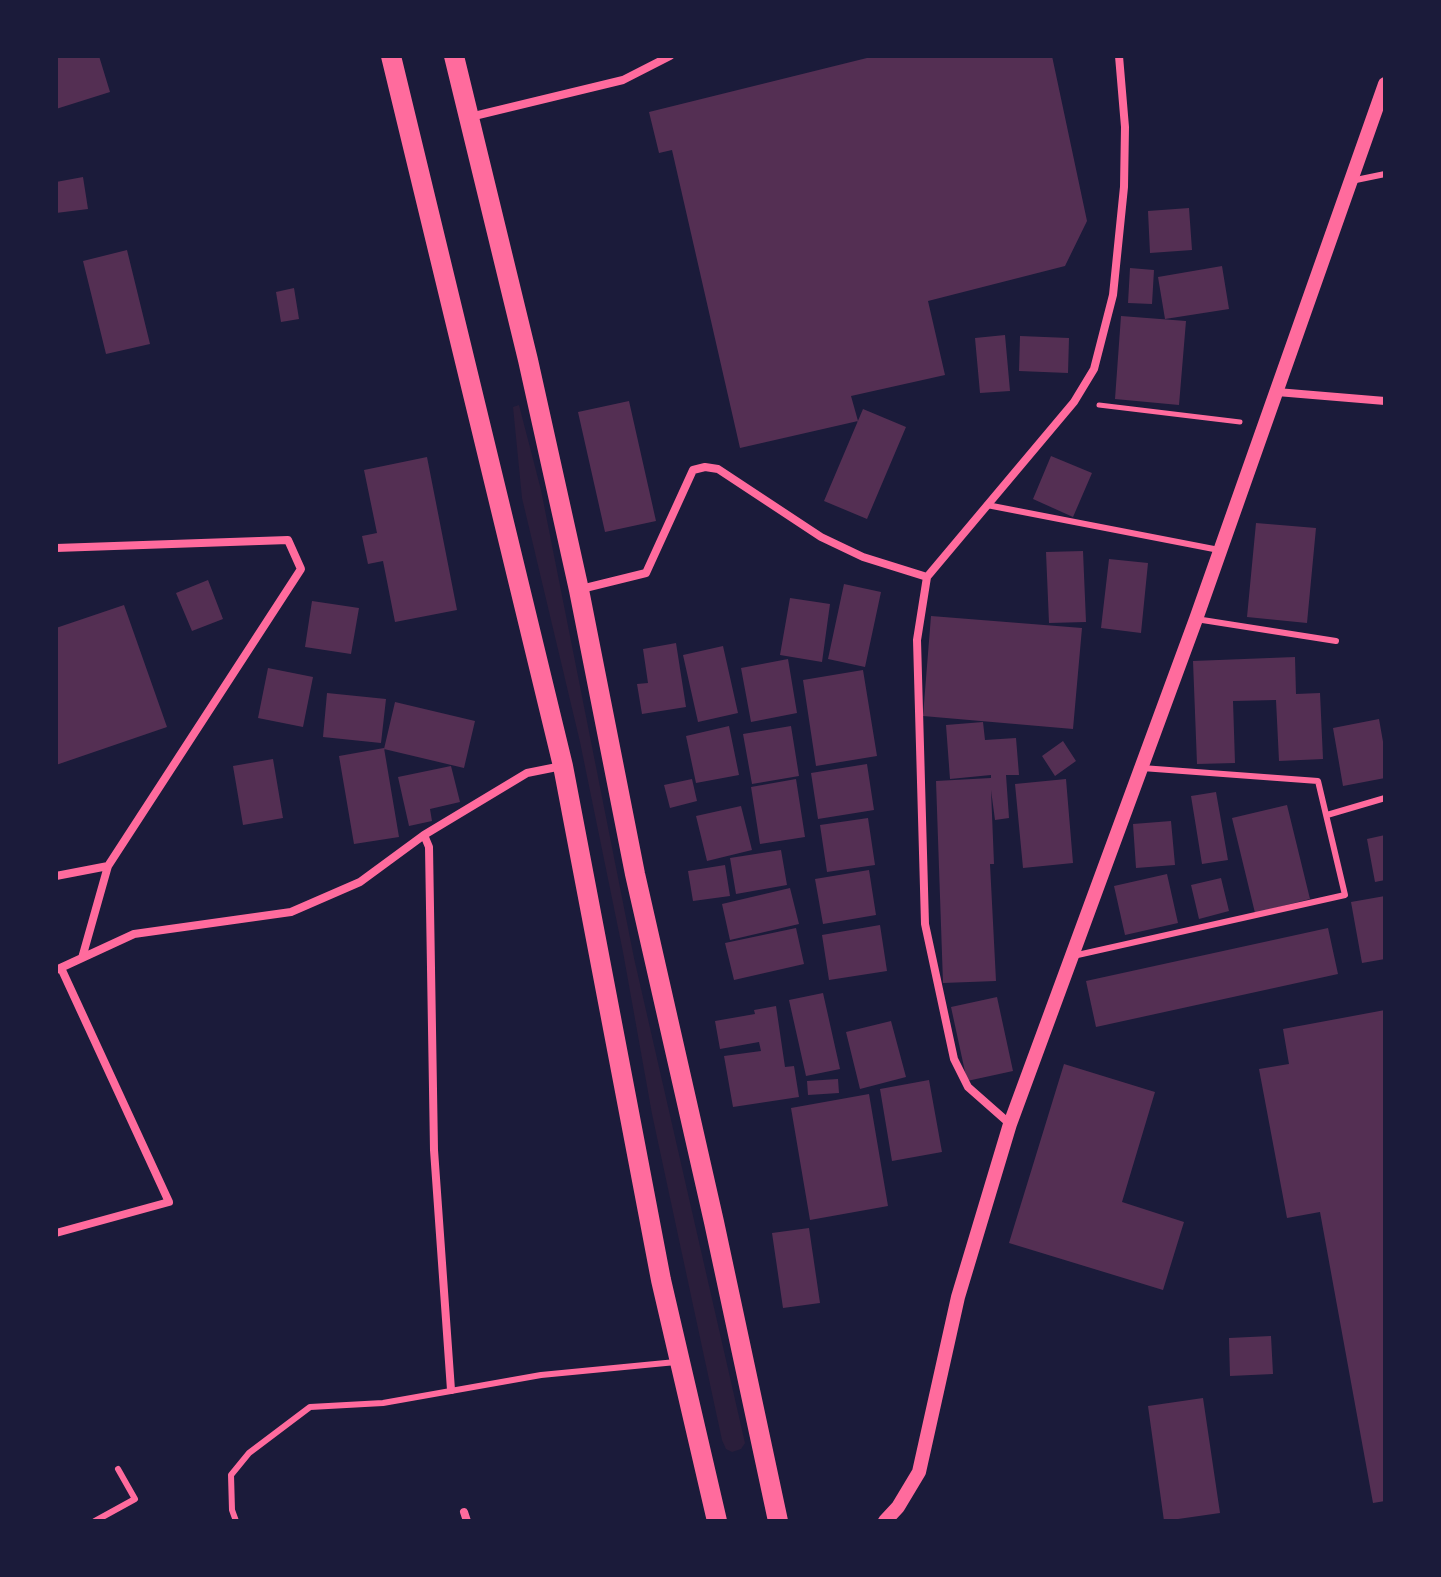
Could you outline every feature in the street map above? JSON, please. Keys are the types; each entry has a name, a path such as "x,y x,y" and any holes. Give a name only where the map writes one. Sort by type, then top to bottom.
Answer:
{"main road":[{"path":"391,56 563,766 661,1280 717,1521"},
{"path":"454,56 579,590 635,874 778,1521"}],"street":[{"path":"470,117 623,80 670,56"},
{"path":"1010,1124 968,1087 954,1059 925,924 917,640 927,577 1074,402 1094,369 1113,295 1124,187 1125,127 1119,56"},
{"path":"885,1521 898,1507 919,1472 958,1297 1010,1124 1196,619 1385,84"},
{"path":"1277,392 1385,401"},
{"path":"579,590 646,573 693,470 705,467 718,469 821,537 863,557 927,577"},
{"path":"56,548 288,540 301,569 108,866 82,958"},
{"path":"56,1233 169,1202 58,969 134,934 291,912 360,882 424,835 527,773 563,766"},
{"path":"424,835 429,847 434,1150 451,1390"},
{"path":"56,876 108,866"}],"lane":[{"path":"1351,181 1385,174"},
{"path":"987,505 1219,550"},
{"path":"1196,619 1336,641"},
{"path":"1073,956 1345,895 1318,781 1141,768"},
{"path":"1327,815 1385,798"},
{"path":"236,1521 232,1510 231,1475 249,1453 310,1407 383,1403 541,1375 681,1361"},
{"path":"95,1521 135,1499 118,1469"}],"path":[{"path":"1074,402 1264,425"}],"shaded area":[{"path":"519,405 541,490 634,958 745,1443 741,1449 732,1452 726,1449 722,1440 652,1114 580,742 522,498 513,407"}],"building":[{"path":"56,56 99,56 110,92 56,109"},
{"path":"875,56 1052,56 1087,221 1065,266 928,301 945,375 851,396 858,421 740,448 672,150 659,153 649,112"},
{"path":"83,177 88,209 56,213 56,182"},
{"path":"1189,208 1192,250 1150,253 1148,211"},
{"path":"127,250 150,344 106,354 83,261"},
{"path":"1222,266 1229,309 1165,319 1158,277"},
{"path":"1130,268 1154,270 1152,304 1128,303"},
{"path":"294,288 299,319 281,322 276,292"},
{"path":"1121,316 1186,321 1179,405 1115,399"},
{"path":"1005,335 1010,391 980,393 975,338"},
{"path":"1020,336 1069,338 1068,373 1019,371"},
{"path":"629,401 656,521 605,532 578,412"},
{"path":"863,409 906,427 867,519 824,501"},
{"path":"1051,456 1092,473 1073,517 1033,499"},
{"path":"427,457 457,610 395,622 383,561 368,564 362,536 377,533 364,470"},
{"path":"1256,523 1316,528 1307,623 1247,617"},
{"path":"1083,551 1086,622 1049,623 1046,552"},
{"path":"1109,559 1148,563 1141,633 1101,628"},
{"path":"208,580 223,619 192,631 176,593"},
{"path":"844,584 881,592 865,667 828,659"},
{"path":"790,598 830,604 822,662 780,655"},
{"path":"312,601 359,608 351,654 305,647"},
{"path":"124,605 167,727 56,765 56,628"},
{"path":"931,616 1082,628 1073,729 923,716"},
{"path":"676,643 686,707 642,714 637,684 648,683 643,649"},
{"path":"723,646 738,713 698,722 683,655"},
{"path":"1295,657 1296,694 1320,693 1323,759 1279,761 1276,700 1233,701 1235,763 1197,764 1193,661"},
{"path":"788,659 797,713 751,722 741,668"},
{"path":"268,668 313,677 303,727 258,718"},
{"path":"863,670 877,756 816,766 803,680"},
{"path":"327,693 386,699 381,743 323,737"},
{"path":"395,702 475,721 464,768 384,749"},
{"path":"1379,719 1385,753 1385,778 1343,786 1333,728"},
{"path":"983,722 985,740 1016,738 1019,775 1006,775 1009,818 995,820 991,790 994,864 990,864 996,981 943,983 936,781 991,778 991,775 950,779 946,725"},
{"path":"729,726 739,775 696,783 686,736"},
{"path":"791,726 799,776 752,784 743,734"},
{"path":"1063,741 1076,761 1055,776 1042,756"},
{"path":"384,748 399,837 354,844 339,756"},
{"path":"273,759 283,818 243,825 233,766"},
{"path":"867,764 874,810 818,819 811,773"},
{"path":"451,766 460,802 430,809 432,821 409,826 398,777"},
{"path":"692,779 697,801 670,808 664,785"},
{"path":"796,779 805,837 760,844 751,787"},
{"path":"1066,779 1073,863 1023,868 1015,784"},
{"path":"1216,792 1228,860 1202,864 1191,796"},
{"path":"1287,805 1310,899 1255,913 1232,818"},
{"path":"741,806 752,850 707,861 696,816"},
{"path":"868,818 875,865 827,872 820,825"},
{"path":"1171,821 1175,865 1136,868 1133,824"},
{"path":"1385,835 1385,880 1375,882 1367,839"},
{"path":"781,850 787,885 736,894 730,858"},
{"path":"725,865 730,896 693,901 688,871"},
{"path":"869,870 876,915 823,924 815,879"},
{"path":"1167,874 1178,923 1125,935 1114,886"},
{"path":"1221,878 1229,911 1199,919 1191,885"},
{"path":"790,888 799,924 730,940 722,904"},
{"path":"1385,896 1385,959 1362,963 1351,902"},
{"path":"880,925 887,971 829,980 822,935"},
{"path":"796,928 804,964 734,980 725,943"},
{"path":"1328,928 1338,974 1096,1027 1086,981"},
{"path":"823,993 840,1069 806,1076 789,1000"},
{"path":"997,997 1013,1071 967,1081 951,1007"},
{"path":"776,1006 785,1067 794,1066 799,1097 733,1107 724,1056 761,1051 759,1042 720,1049 715,1021 755,1014 754,1010"},
{"path":"1385,1010 1385,1501 1373,1503 1320,1212 1287,1218 1259,1069 1289,1064 1283,1029"},
{"path":"891,1021 906,1077 860,1089 846,1032"},
{"path":"1064,1064 1155,1092 1122,1202 1184,1222 1163,1290 1009,1243"},
{"path":"838,1079 839,1093 808,1095 807,1081"},
{"path":"929,1080 942,1152 892,1161 880,1089"},
{"path":"869,1094 888,1206 810,1220 791,1108"},
{"path":"809,1228 820,1303 783,1308 772,1233"},
{"path":"1271,1336 1273,1374 1230,1376 1229,1338"},
{"path":"1203,1398 1220,1513 1164,1521 1148,1406"}]}
